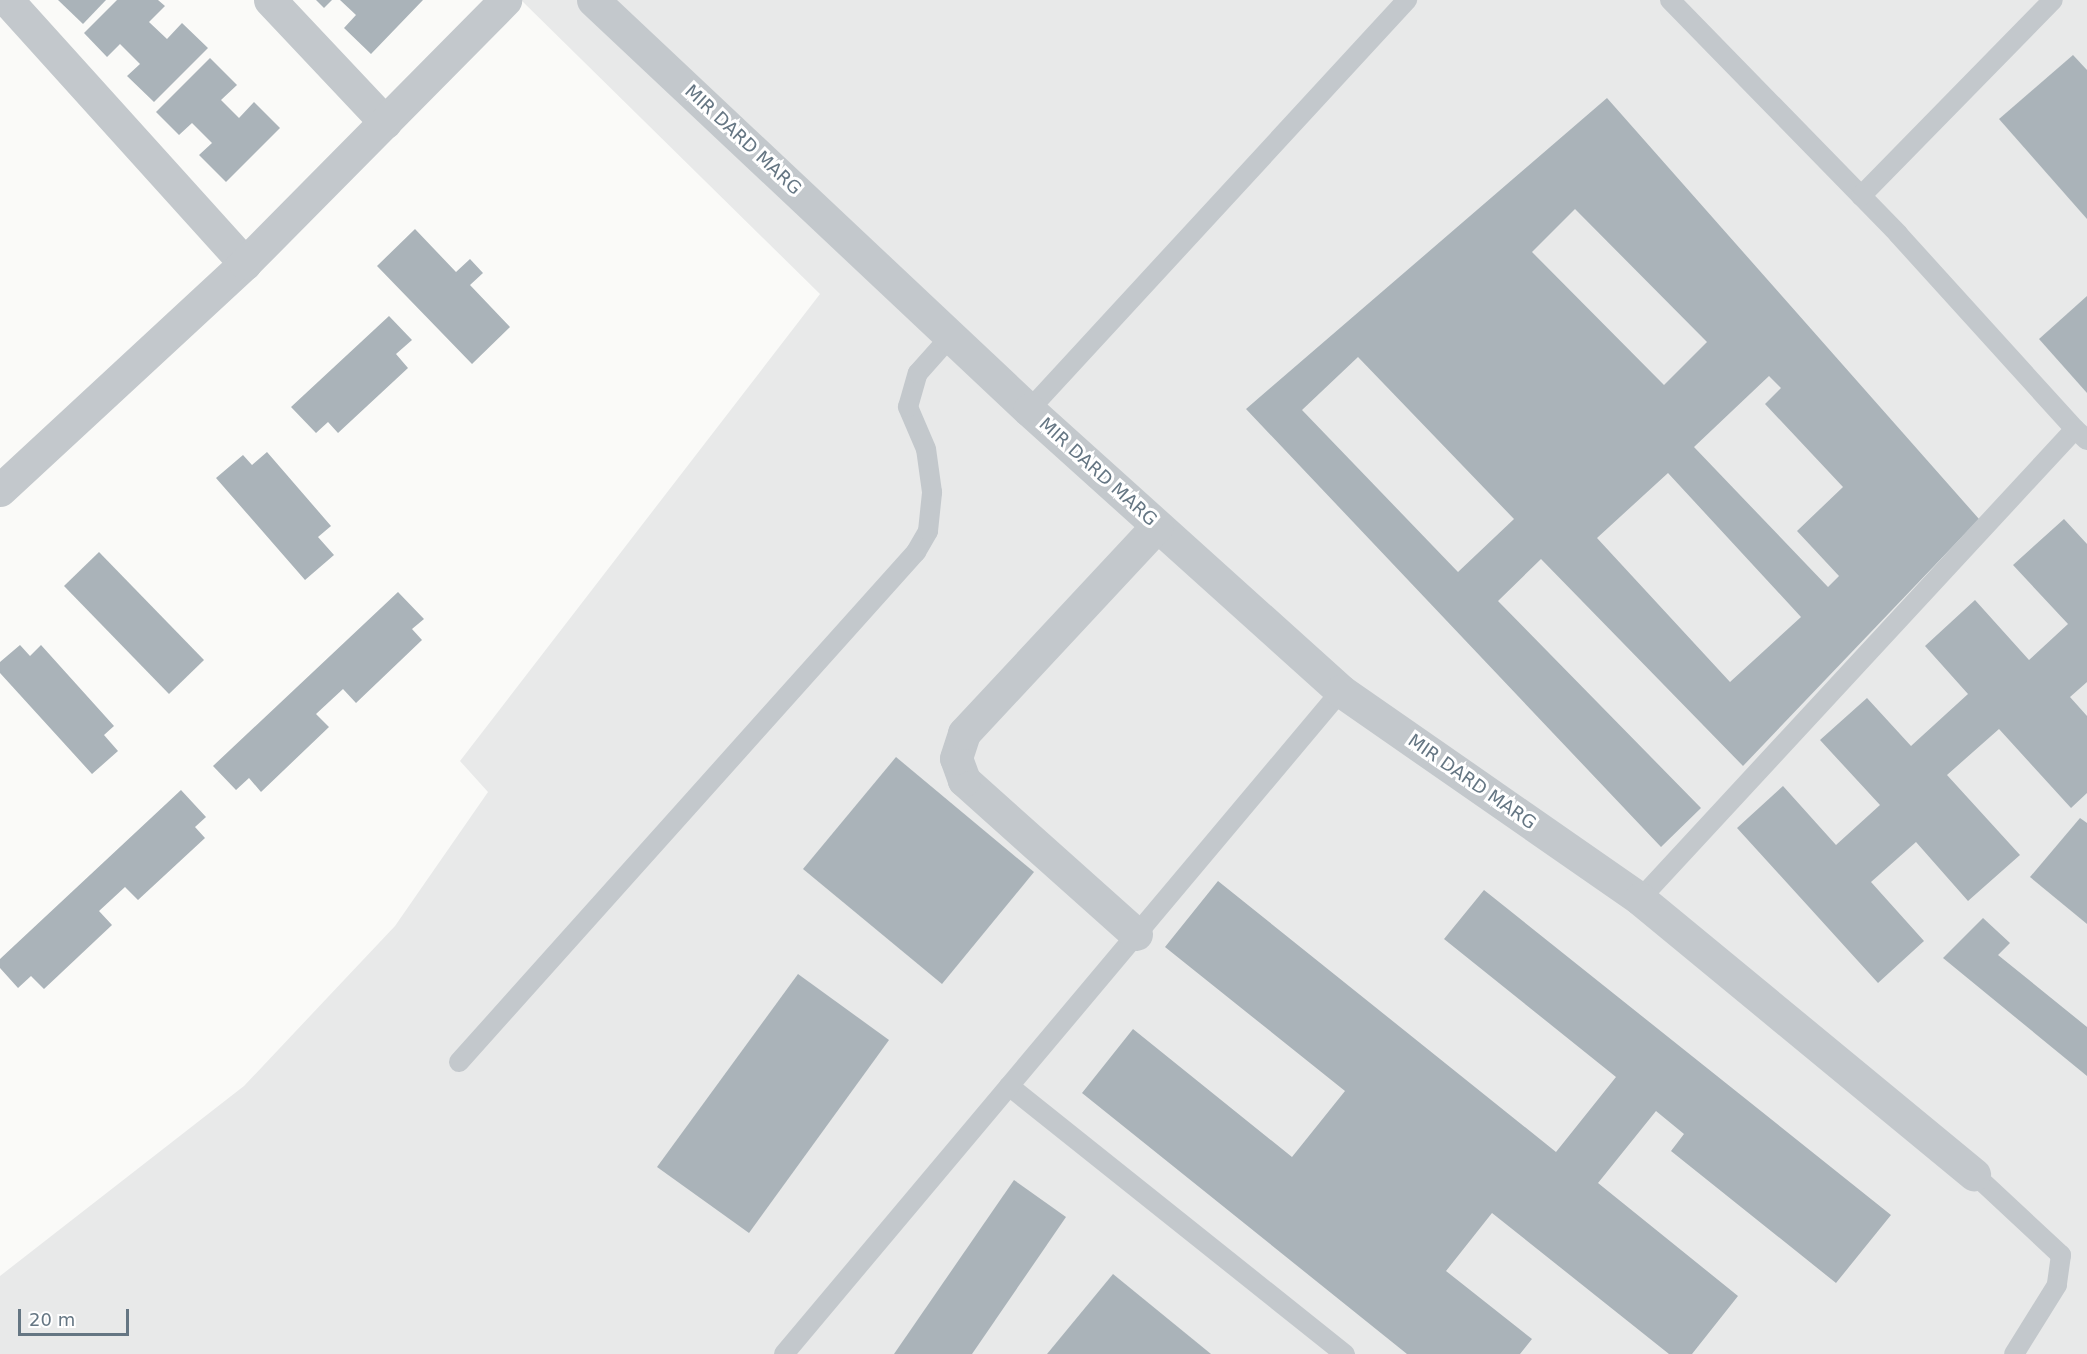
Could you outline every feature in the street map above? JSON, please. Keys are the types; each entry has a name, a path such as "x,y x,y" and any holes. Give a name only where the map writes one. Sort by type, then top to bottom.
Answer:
{"street":[{"path":"7,0 245,262"},
{"path":"270,0 385,122"},
{"path":"0,490 245,262 505,0"},
{"name":"MIR DARD MARG","path":"593,0 1029,410 1341,691 1641,899 1974,1174"},
{"path":"1136,934 964,780 956,758 964,733 1157,526"}],"lane":[{"path":"1029,410 1407,0"},
{"path":"1641,899 2081,435 1862,196 1670,0"},
{"path":"1862,196 2053,0"},
{"path":"459,1062 916,552 928,531 932,492 926,449 908,407 918,373 951,336"},
{"path":"784,1354 1341,691"},
{"path":"1009,1086 1345,1354"},
{"path":"1974,1174 2061,1256 2056,1285 2014,1354"}],"shaded area":[{"path":"521,0 2087,0 2087,1354 0,1354 0,1276 244,1086 395,926 488,792 460,761 820,294"}],"building":[{"path":"58,0 106,0 83,24"},
{"path":"117,0 158,0 165,6 149,22 167,39 182,23 208,48 154,102 127,76 140,64 120,44 107,57 84,33"},
{"path":"316,0 332,0 324,8"},
{"path":"340,0 423,0 371,54 344,28 356,15"},
{"path":"2073,55 2087,70 2087,219 1999,119"},
{"path":"210,58 237,85 221,100 239,118 254,102 280,128 226,182 199,155 212,143 192,123 179,135 156,112"},
{"path":"1607,98 1979,519 1743,766 1541,559 1498,601 1701,808 1661,847 1246,409","holes":["1575,209 1707,342 1664,385 1532,252","1358,357 1514,519 1458,572 1302,410","1769,376 1781,388 1765,404 1843,487 1797,531 1839,576 1828,587 1694,447","1668,473 1801,617 1730,682 1597,538"]},
{"path":"415,229 456,272 470,259 483,273 470,285 510,327 472,364 377,266"},
{"path":"2087,296 2087,393 2039,339"},
{"path":"389,316 412,340 396,354 408,368 338,433 328,422 316,433 291,407"},
{"path":"267,452 331,526 318,537 334,555 305,580 216,478 243,455 252,465"},
{"path":"2064,519 2087,544 2087,682 2070,697 2087,716 2087,793 2071,808 1999,729 1947,775 2020,855 1968,901 1916,842 1871,882 1924,941 1878,983 1737,828 1783,786 1836,845 1880,805 1820,740 1867,698 1911,746 1968,694 1925,646 1975,600 2029,660 2068,624 2013,565"},
{"path":"99,552 204,660 169,694 64,586"},
{"path":"398,592 424,619 412,629 422,640 356,703 343,689 316,714 329,727 261,792 249,778 236,790 213,766"},
{"path":"20,645 30,656 41,645 114,726 104,735 118,751 92,774 0,673 0,662"},
{"path":"896,757 1034,872 942,984 803,869"},
{"path":"181,790 206,817 195,827 205,838 138,900 125,887 99,911 112,925 44,989 31,976 18,988 0,968 0,959"},
{"path":"2080,818 2087,823 2087,924 2030,877"},
{"path":"1218,881 1556,1152 1616,1077 1444,939 1484,890 1891,1215 1836,1283 1671,1151 1684,1134 1656,1111 1598,1183 1738,1296 1692,1354 1669,1354 1492,1213 1446,1271 1532,1339 1520,1354 1407,1354 1082,1093 1133,1029 1292,1157 1345,1091 1165,947"},
{"path":"1983,918 2010,943 1998,955 2087,1027 2087,1076 1943,958"},
{"path":"798,974 889,1040 749,1233 657,1167"},
{"path":"1014,1180 1066,1217 972,1354 894,1354"},
{"path":"1113,1274 1211,1354 1047,1354"}]}
